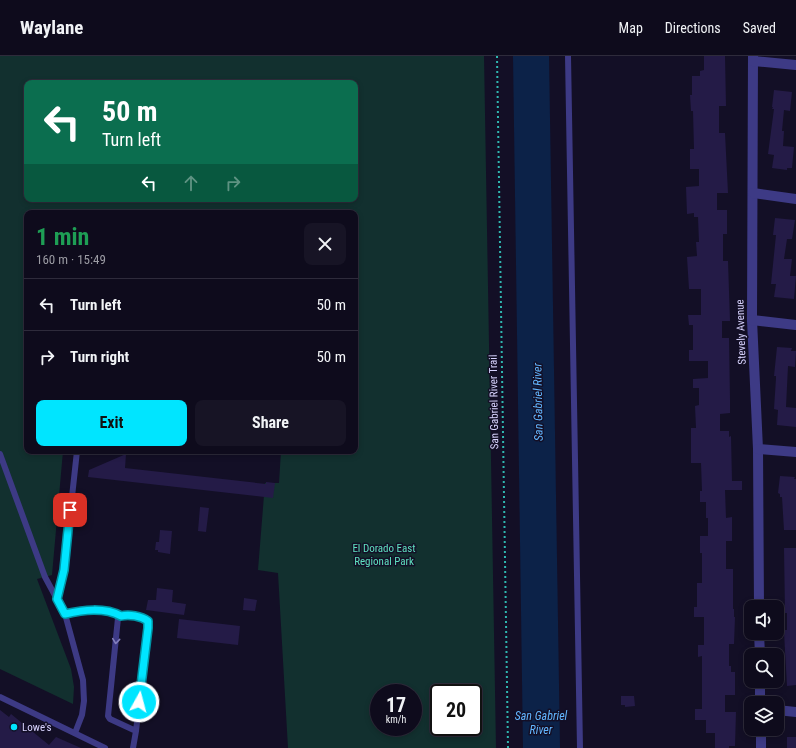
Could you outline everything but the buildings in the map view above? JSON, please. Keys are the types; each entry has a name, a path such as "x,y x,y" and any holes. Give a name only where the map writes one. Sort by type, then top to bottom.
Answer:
{"street":[{"path":"754,58 796,65"},
{"name":"Stevely Avenue","path":"754,58 752,320 758,449 759,600"},
{"path":"753,193 796,199"},
{"path":"752,320 796,325"},
{"path":"758,449 796,452"},
{"path":"784,711 796,712"},
{"path":"761,736 761,748"}],"lane":[{"path":"568,56 580,748"},
{"path":"0,454 2,464 45,577 65,614 83,680 84,701 82,715 74,733"},
{"path":"57,599 64,570 77,454"},
{"path":"65,614 80,610 105,610 121,616 124,615 143,618 148,621 133,748"},
{"path":"121,616 118,618 108,716 110,719 136,731"},
{"path":"0,697 105,748"}],"path":[{"name":"San Gabriel River Trail","path":"497,56 508,748"}],"green space":[{"name":"El Dorado East Regional Park","path":"0,56 484,56 496,748 288,748 278,573 258,570 265,483 279,483 281,454 358,454 358,210 24,210 24,454 63,454 52,575 37,579 71,669 74,687 73,704 0,669"}],"water":[{"name":"San Gabriel River","path":"513,56 549,56 560,748 523,748"}],"place":[{"name":"Lowe's","path":"14,727"}],"route":[{"path":"70,510 64,570 57,599 65,614 80,610 105,610 121,616 124,615 143,618 148,621 139,702"}]}
